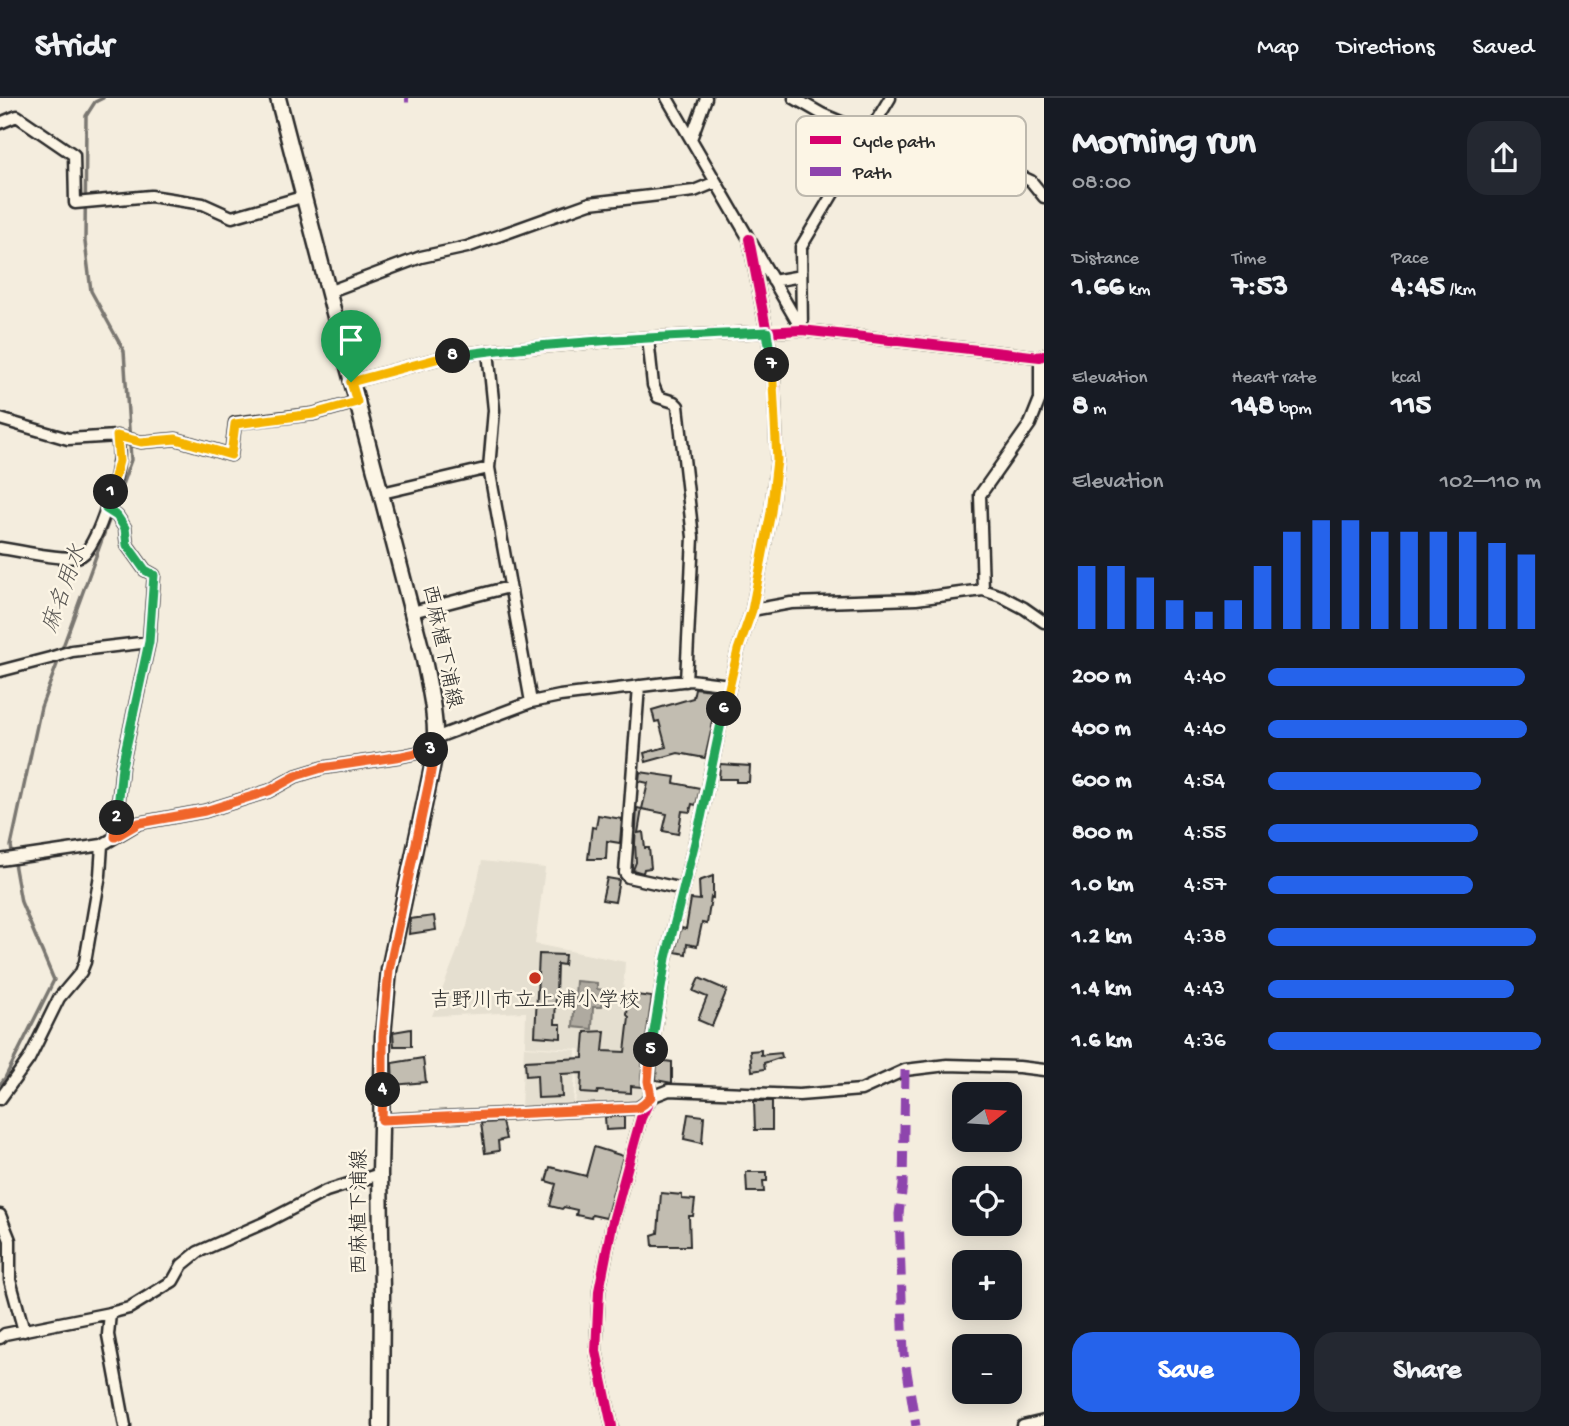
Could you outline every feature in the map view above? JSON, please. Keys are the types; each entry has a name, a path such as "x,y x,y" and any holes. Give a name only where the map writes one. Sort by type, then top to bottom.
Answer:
{"main road":[{"name":"西麻植下浦線","path":"278,98 412,612 431,694 435,744 389,970 383,1036 380,1174 381,1426"}],"street":[{"path":"667,98 802,330"},
{"path":"691,139 706,98"},
{"path":"794,98 827,116"},
{"path":"880,116 890,98"},
{"path":"0,123 17,116 74,155 75,203 151,196 203,204 232,217 302,197"},
{"path":"1026,179 1044,197"},
{"path":"328,292 421,257 467,247 590,203 694,191 716,182"},
{"path":"802,330 801,247 832,196"},
{"path":"612,1426 596,1351 599,1291 612,1225 631,1154 641,1118 651,1097 649,1070 666,958 701,818 738,650 752,610 771,512 777,460 774,380 749,239"},
{"path":"774,281 801,276"},
{"path":"351,382 440,358 488,351 648,338 802,330 1042,356 1040,399 1030,424 980,495 983,590"},
{"path":"648,338 653,385 658,397 678,406 693,537 686,681"},
{"path":"488,351 494,410 489,468 531,702"},
{"path":"0,419 68,439 117,436 141,442 176,439 231,455 235,424 313,414 357,402"},
{"path":"0,548 71,558 84,555 92,545 106,509 119,461 117,436"},
{"path":"382,493 489,468"},
{"path":"106,509 117,516 125,528 127,545 145,570 154,575 149,642 122,766 115,837"},
{"path":"412,612 509,587"},
{"path":"752,610 791,603 916,599 983,590 1024,608 1044,622"},
{"path":"0,671 72,651 149,642"},
{"path":"0,860 102,845 139,823 205,811 269,791 296,776 322,768 402,756 531,702 686,681 730,685"},
{"path":"639,686 625,873 628,877 683,889"},
{"path":"0,1099 29,1059 59,998 81,972 100,875 102,845"},
{"path":"382,1120 638,1108 651,1097 669,1090 799,1095 862,1090 905,1070 947,1065 1044,1070"},
{"path":"0,1338 5,1334 129,1308 173,1281 182,1265 198,1252 326,1191 380,1174"},
{"path":"0,1215 10,1240 10,1280 24,1331"},
{"path":"110,1313 108,1335 125,1426"},
{"path":"1023,1426 1044,1421"}],"shaded area":[{"name":"吉野川市立上浦小学校","path":"482,861 545,868 535,944 625,962 623,994 655,997 643,1102 575,1106 580,1049 525,1046 526,1012 432,1016 467,926"},
{"path":"576,981 597,983 597,989 604,990 602,1007 593,1007 592,1029 573,1027"},
{"path":"524,1047 576,1050 573,1107 521,1107"}],"building":[{"path":"695,688 720,691 718,699 716,698 705,758 678,753 646,762 644,753 666,747 659,721 655,722 652,710 693,698"},
{"path":"720,764 750,766 749,782 719,779"},
{"path":"640,772 675,777 674,783 700,788 696,805 692,804 690,812 682,811 678,834 663,831 667,814 642,809 648,783 639,781"},
{"path":"637,808 642,809 638,833 643,832 645,848 649,848 651,868 644,869 643,873 633,870 636,862"},
{"path":"598,815 622,819 620,843 607,841 606,859 588,859 592,827 596,828"},
{"path":"713,876 713,898 711,897 707,924 702,923 697,946 687,944 686,954 675,952 681,928 686,929 691,899 700,900 699,881"},
{"path":"607,878 619,880 615,902 602,900"},
{"path":"434,916 436,930 409,934 410,919"},
{"path":"539,954 565,955 564,965 557,964 555,1024 561,1024 561,1038 535,1036"},
{"path":"699,978 727,990 712,1026 698,1020 707,997 693,991"},
{"path":"629,994 652,997 642,1087 631,1086 631,1093 581,1093 582,1073 561,1074 562,1097 538,1098 537,1075 526,1076 525,1061 583,1058 585,1032 605,1031 603,1051 625,1052"},
{"path":"411,1029 411,1046 394,1046 393,1032"},
{"path":"761,1050 761,1055 781,1053 782,1057 764,1063 765,1069 752,1071 750,1051"},
{"path":"423,1058 426,1082 393,1085 392,1063"},
{"path":"657,1060 672,1062 672,1083 656,1080"},
{"path":"754,1101 772,1101 772,1130 755,1130"},
{"path":"688,1114 704,1116 702,1143 684,1139"},
{"path":"624,1116 624,1129 606,1130 605,1117"},
{"path":"502,1122 506,1139 498,1141 499,1151 485,1153 481,1123"},
{"path":"594,1147 623,1156 606,1218 576,1215 577,1210 550,1206 556,1184 546,1181 550,1167 586,1176"},
{"path":"746,1172 767,1172 767,1181 763,1181 764,1192 747,1192"},
{"path":"661,1193 682,1195 682,1199 695,1200 693,1216 689,1216 690,1246 653,1246 652,1235 658,1233"}],"waterway":[{"name":"麻名用水","path":"61,652 131,460 124,351 91,291 85,242 86,116 95,102 103,98"},
{"name":"麻名用水","path":"0,1084 54,980 21,902 11,846 41,707 59,659"}],"marked path":[{"path":"905,1070 903,1185 899,1214 904,1354 916,1426"}],"cycle path":[{"path":"612,1426 596,1351 599,1291 612,1225 641,1118 651,1097 648,1081 650,1060 666,958 701,818 738,650 752,610 771,512 777,460 774,380 749,239"},
{"path":"351,382 440,358 488,351 643,338 802,330 1040,357 1044,355"}],"place":[{"name":"吉野川市立上浦小学校","path":"535,978"}],"route":[{"path":"767,332 774,380 777,460 771,512 752,610 738,650 701,818 666,958 650,1060 648,1081 651,1097 638,1108 382,1120 383,1036 389,970 435,749 322,768 296,776 269,791 205,811 139,823 115,837 122,766 149,642 154,575 145,570 127,545 125,528 117,516 106,509 119,461 117,436 141,442 176,439 231,455 235,424 313,414 357,402 351,382 440,358 488,351 643,338 767,332"}]}
